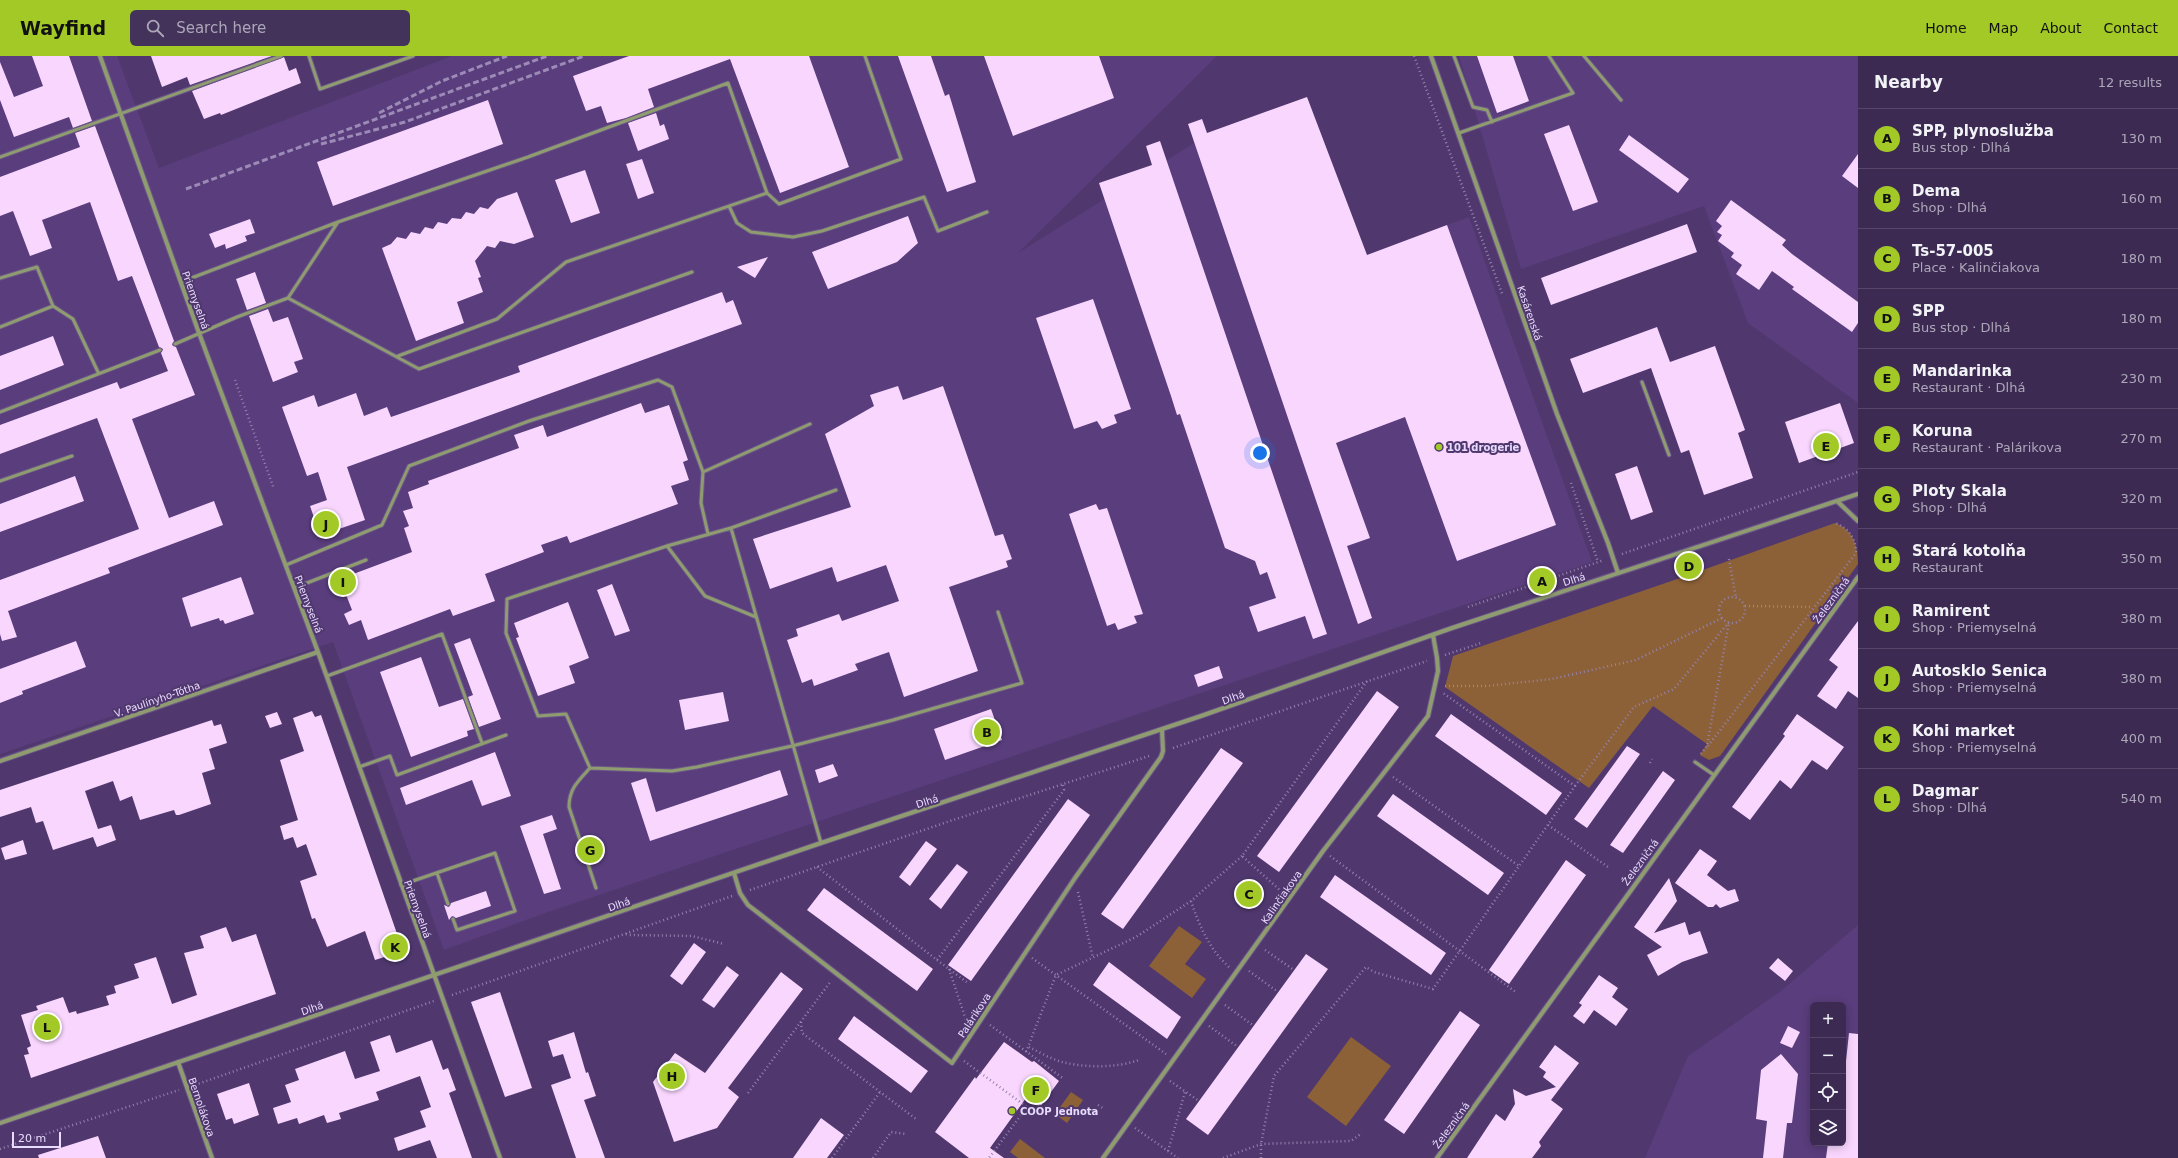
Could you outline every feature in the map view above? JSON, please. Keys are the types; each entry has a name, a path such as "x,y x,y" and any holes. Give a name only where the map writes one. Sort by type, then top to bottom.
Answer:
{"street":[{"name":"Priemyselná","path":"100,56 199,333 327,676 433,975 500,1158"},
{"name":"Kasárenská","path":"1432,56 1557,414 1618,573"},
{"name":"Dlhá","path":"0,1123 821,843 1162,730 1433,635 1858,494"},
{"path":"1837,501 1858,521"},
{"name":"Železničná","path":"1437,1158 1858,577"},
{"name":"Kalinčiakova","path":"1103,1158 1323,851 1386,772 1428,716 1438,671 1433,635"},
{"name":"V. Paulínyho-Tótha","path":"0,761 318,652"},
{"name":"Palárikova","path":"957,1056 1075,878 1161,757 1163,751 1162,730"},
{"path":"734,873 740,893 748,905 952,1063 957,1056"},
{"name":"Bernolákova","path":"178,1062 212,1158"}],"lane":[{"path":"0,157 281,56"},
{"path":"308,56 320,89 413,56"},
{"path":"181,282 338,222 528,157 728,83 767,193 779,204 901,159 865,56"},
{"path":"1454,56 1473,107 1487,110 1492,122"},
{"path":"1459,133 1573,92 1549,56"},
{"path":"1584,56 1621,100"},
{"path":"398,356 497,319 566,262 767,193"},
{"path":"729,206 737,223 751,232 793,238 822,231 924,197 938,230 987,212"},
{"path":"175,344 288,298 338,222"},
{"path":"0,278 38,267 53,306 73,319 98,372"},
{"path":"288,298 398,356 419,369 692,272"},
{"path":"0,327 53,306"},
{"path":"0,412 98,372 160,350"},
{"path":"286,565 382,525 409,466 529,421 658,380 672,387 703,472 701,503 708,534"},
{"path":"1642,382 1669,455"},
{"path":"703,472 810,424"},
{"path":"0,481 72,456"},
{"path":"590,768 566,714 538,716 506,633 507,599 667,546 731,528 836,490"},
{"path":"731,528 792,746 821,843"},
{"path":"667,546 705,596 756,617"},
{"path":"294,588 366,560"},
{"path":"596,888 569,807 569,797 573,787 590,768 672,770 792,746 893,720 1022,682 998,612"},
{"path":"327,676 442,634 482,744"},
{"path":"359,767 390,756 397,775 506,735"},
{"path":"1695,762 1714,775"},
{"path":"401,885 495,853 515,911 457,930 454,919"},
{"path":"437,873 448,904"}],"path":[{"path":"1414,56 1506,303"},
{"path":"235,380 274,489"},
{"path":"1468,607 1858,472"},
{"path":"1570,480 1598,562"},
{"path":"1695,762 1856,553 1856,544 1850,532 1835,523"},
{"path":"1729,559 1736,598 1745,606 1814,608"},
{"path":"1736,598 1728,598 1721,602 1719,610 1722,618 1729,622 1740,620 1744,614 1745,606"},
{"path":"1434,687 1487,686 1552,679 1636,660 1722,618"},
{"path":"1707,746 1729,622"},
{"path":"1261,1158 1261,1144 1274,1076 1366,967 1374,972 1433,989 1575,786 1634,707 1674,689 1729,622"},
{"path":"1026,1052 1056,975 1136,937 1191,901 1242,856 1367,680"},
{"path":"1434,687 1575,786"},
{"path":"1650,763 1652,759"},
{"path":"1386,772 1519,866"},
{"path":"937,960 1064,790 1063,785"},
{"path":"1548,825 1608,867"},
{"path":"1323,851 1517,993"},
{"path":"1242,856 1289,899"},
{"path":"817,867 968,983"},
{"path":"1075,878 1092,958"},
{"path":"1191,901 1201,931 1221,960 1236,973"},
{"path":"626,933 629,935 692,936 724,944"},
{"path":"1264,949 1294,970"},
{"path":"1025,953 1174,1060"},
{"path":"949,969 970,1035"},
{"path":"1248,970 1278,992"},
{"path":"748,1093 836,974"},
{"path":"1223,1004 1254,1026"},
{"path":"981,1019 1064,1080"},
{"path":"801,1022 802,1033 916,1119"},
{"path":"1208,1025 1238,1047"},
{"path":"1028,1047 1062,1062 1108,1066 1127,1064 1139,1060"},
{"path":"957,1056 1027,1107 989,1158"},
{"path":"1168,1079 1199,1101"},
{"path":"832,1158 880,1092"},
{"path":"1168,1151 1185,1092"},
{"path":"1098,1105 1104,1109"},
{"path":"1128,1123 1178,1158"},
{"path":"873,1158 891,1132 907,1134"},
{"path":"1223,1158 1261,1144 1351,1141 1362,1133"}],"shaded area":[{"path":"0,56 117,56 159,168 452,56 1217,56 1018,253 1215,130 1367,255 1469,217 1592,562 548,912 444,950 333,642 0,754"},
{"path":"1459,56 1858,56 1858,403 1748,323 1704,206 1521,269"},
{"path":"1835,523 1846,529 1853,539 1857,551 1858,564 1720,756 1709,760 1700,755 1707,744 1653,706 1589,788 1445,687 1453,656"},
{"path":"1858,925 1858,1158 1645,1158 1688,1056 1781,991"},
{"path":"1179,926 1202,942 1185,964 1206,979 1192,998 1149,966"},
{"path":"1351,1037 1391,1066 1346,1126 1307,1097"},
{"path":"1071,1092 1083,1100 1067,1123 1055,1114"},
{"path":"1020,1139 1045,1158 1018,1158 1010,1152"}],"building":[{"path":"32,56 69,56 92,121 73,128 69,117 14,137 0,100 0,62 14,97 43,86"},
{"path":"151,56 272,56 190,85 187,77 162,87"},
{"path":"629,56 809,56 849,167 780,193 730,59 648,89 654,107 626,118 607,123 601,106 586,111 573,76"},
{"path":"898,56 931,56 945,96 949,94 976,182 947,192"},
{"path":"984,56 1099,56 1114,98 1013,136"},
{"path":"1477,56 1513,56 1529,101 1497,113"},
{"path":"284,57 289,71 296,68 301,83 221,115 220,113 204,119 192,91"},
{"path":"1307,97 1367,255 1447,225 1556,525 1457,561 1405,417 1336,443 1370,538 1347,546 1372,618 1358,624 1188,124 1202,119 1207,133"},
{"path":"488,100 503,144 333,206 317,162"},
{"path":"656,113 660,126 664,124 669,139 638,151 628,123"},
{"path":"1569,125 1598,202 1573,211 1544,134"},
{"path":"95,126 174,341 172,345 176,347 195,395 132,419 169,518 214,501 223,525 108,568 110,573 8,611 17,637 2,641 0,634 0,580 139,529 97,418 0,454 0,425 117,382 120,389 168,371 161,353 163,349 159,347 132,276 118,281 90,202 42,220 52,248 30,256 13,211 0,216 0,177 80,147 75,133"},
{"path":"1629,135 1689,179 1678,193 1619,150"},
{"path":"1160,141 1327,634 1313,639 1305,616 1258,632 1249,607 1276,598 1267,572 1260,575 1255,561 1225,548 1180,414 1177,415 1099,183 1152,165 1146,146"},
{"path":"1858,154 1858,188 1842,176"},
{"path":"642,159 654,193 638,199 626,164"},
{"path":"585,170 600,213 571,223 555,180"},
{"path":"517,192 534,237 514,244 500,241 495,248 487,246 475,261 481,277 478,278 483,292 457,302 464,323 416,341 382,248 391,244 397,237 406,239 411,232 420,234 425,227 433,229 438,222 447,224 452,218 461,219 466,212 474,214 480,207 488,209 497,199"},
{"path":"1731,200 1786,240 1782,245 1792,254 1858,302 1858,323 1852,332 1792,289 1794,287 1772,271 1759,290 1736,274 1742,265 1731,257 1734,253 1718,241 1722,235 1717,232 1722,226 1716,221"},
{"path":"908,216 918,243 897,262 828,289 812,252"},
{"path":"250,219 255,233 245,236 247,241 226,249 225,244 215,248 209,234"},
{"path":"1687,224 1697,252 1551,305 1541,278"},
{"path":"768,257 755,278 737,267"},
{"path":"255,272 266,303 247,310 236,279"},
{"path":"722,292 726,303 733,300 742,324 347,467 365,520 336,530 334,524 318,529 310,506 327,500 318,472 307,476 282,407 314,395 318,407 356,393 364,416 387,407 391,417 520,372 518,366"},
{"path":"1093,299 1131,409 1114,415 1117,423 1102,429 1097,421 1074,429 1036,318"},
{"path":"268,309 273,322 288,317 303,359 294,362 298,372 273,382 249,316"},
{"path":"1657,327 1670,362 1715,346 1745,430 1738,433 1753,478 1704,495 1689,450 1681,453 1651,368 1583,393 1570,359"},
{"path":"53,336 64,365 0,390 0,356"},
{"path":"898,386 903,400 943,386 995,536 1003,534 1012,559 1006,561 1008,567 949,587 978,671 904,697 889,652 855,664 858,670 814,686 812,679 802,683 787,640 798,636 796,629 839,614 842,621 899,601 886,565 837,582 832,567 770,589 753,539 851,507 825,434 874,406 870,395"},
{"path":"641,403 645,413 669,405 688,460 683,462 689,480 671,486 678,504 570,543 567,536 541,545 544,552 485,574 495,601 453,616 450,609 368,640 361,620 349,625 344,614 352,610 340,579 412,552 404,528 409,526 403,511 413,508 408,492 429,484 428,481 519,448 514,435 543,425 547,437"},
{"path":"1840,403 1854,443 1799,463 1785,422"},
{"path":"1637,466 1653,512 1631,520 1615,474"},
{"path":"75,476 84,501 0,532 0,504"},
{"path":"1096,504 1099,510 1107,508 1143,614 1134,616 1137,623 1118,630 1115,623 1107,626 1069,514"},
{"path":"241,577 254,614 225,624 223,620 220,621 219,618 191,627 182,598"},
{"path":"612,584 630,631 615,636 597,590"},
{"path":"568,602 589,658 569,666 575,683 538,696 516,638 519,637 514,623"},
{"path":"1858,621 1858,698 1848,691 1836,709 1817,696 1838,667 1829,660"},
{"path":"470,638 501,719 479,727 468,697 473,695 454,644"},
{"path":"76,641 86,667 22,691 23,694 0,703 0,669"},
{"path":"421,657 439,707 463,699 474,729 467,731 468,736 411,757 380,672"},
{"path":"1219,666 1223,678 1198,687 1194,675"},
{"path":"1377,691 1399,707 1279,872 1257,856"},
{"path":"723,692 729,721 685,730 679,700"},
{"path":"991,709 1002,740 945,760 934,729"},
{"path":"312,711 315,717 321,715 403,951 375,960 365,931 327,947 315,918 312,919 300,881 317,875 306,844 297,848 293,837 284,840 280,826 298,820 280,760 304,751 293,718"},
{"path":"277,712 282,724 270,728 265,716"},
{"path":"1451,714 1562,793 1546,815 1435,736"},
{"path":"1797,714 1844,747 1827,770 1812,760 1791,789 1780,780 1750,820 1732,807 1785,736 1783,734"},
{"path":"212,720 214,726 221,724 227,743 209,749 215,769 202,773 211,804 179,815 176,815 174,810 140,820 132,796 120,801 113,781 85,791 98,829 111,825 116,840 97,847 93,837 53,850 43,821 36,823 31,807 0,817 0,790"},
{"path":"1627,746 1640,754 1587,828 1574,819"},
{"path":"1221,748 1243,763 1123,929 1101,914"},
{"path":"495,752 511,796 482,806 472,780 406,805 400,788"},
{"path":"833,764 838,776 819,783 815,770"},
{"path":"780,770 788,795 650,841 631,783 646,778 656,812"},
{"path":"1663,771 1675,780 1623,853 1610,845"},
{"path":"1393,794 1504,873 1488,895 1377,816"},
{"path":"1068,799 1090,815 971,981 948,965"},
{"path":"552,815 557,829 543,834 561,889 544,894 520,826"},
{"path":"23,840 27,854 5,860 1,848"},
{"path":"926,841 937,849 910,886 899,877"},
{"path":"1700,849 1717,861 1707,875 1728,891 1735,889 1739,901 1720,908 1716,904 1713,907 1708,907 1675,883"},
{"path":"1566,860 1586,875 1509,984 1489,970"},
{"path":"957,864 968,872 941,909 929,899"},
{"path":"1335,875 1446,953 1431,975 1320,897"},
{"path":"1669,878 1677,901 1654,933 1685,922 1689,935 1700,931 1708,953 1682,962 1658,976 1647,955 1662,947 1634,927"},
{"path":"1247,881 1261,891 1250,905 1237,896"},
{"path":"824,888 933,969 917,991 807,910"},
{"path":"486,891 491,906 456,918 452,916 449,920 444,905 449,907 451,903"},
{"path":"226,927 232,942 256,934 276,994 31,1078 24,1055 29,1054 27,1048 31,1046 21,1015 38,1010 36,1006 63,997 69,1013 76,1011 77,1014 109,1005 106,996 116,993 114,986 139,978 134,964 156,957 172,1004 197,995 184,953 204,948 200,936"},
{"path":"694,943 706,952 682,985 670,976"},
{"path":"1306,954 1328,969 1208,1135 1186,1119"},
{"path":"1778,958 1793,971 1785,981 1769,968"},
{"path":"1109,962 1181,1017 1167,1039 1093,985"},
{"path":"727,966 739,975 714,1008 702,1000"},
{"path":"781,972 803,989 728,1088 739,1097 717,1128 674,1142 653,1082 675,1053 705,1073"},
{"path":"1599,975 1618,988 1612,997 1628,1009 1616,1026 1594,1010 1584,1024 1573,1016 1582,1005 1579,1003"},
{"path":"500,992 532,1088 505,1097 471,1002"},
{"path":"1460,1011 1480,1025 1404,1134 1384,1120"},
{"path":"854,1016 928,1071 911,1093 838,1039"},
{"path":"1788,1026 1800,1032 1792,1048 1780,1043"},
{"path":"574,1032 586,1073 588,1072 596,1096 584,1100 605,1158 576,1158 551,1085 571,1078 563,1054 553,1057 548,1041"},
{"path":"1849,1033 1858,1034 1858,1158 1826,1158 1828,1146 1846,1146 1846,1061"},
{"path":"390,1035 396,1053 432,1040 443,1070 448,1068 456,1090 449,1093 472,1158 437,1158 430,1140 398,1151 394,1138 426,1127 420,1111 431,1107 420,1076 376,1092 379,1100 339,1113 341,1119 327,1123 324,1115 299,1124 297,1118 278,1124 273,1108 291,1102 285,1085 299,1080 295,1069 345,1051 355,1079 380,1071 370,1042"},
{"path":"1004,1042 1032,1062 1034,1061 1059,1081 1040,1107 1026,1098 990,1148 1004,1158 969,1158 935,1132 975,1077 976,1079"},
{"path":"1555,1045 1579,1063 1551,1100 1563,1109 1539,1142 1541,1146 1532,1158 1467,1158 1496,1114 1505,1121 1515,1104 1513,1089 1526,1096 1556,1087 1543,1077 1546,1072 1539,1067"},
{"path":"1781,1054 1798,1074 1792,1123 1787,1123 1783,1158 1763,1158 1767,1121 1756,1119 1761,1070"},
{"path":"249,1083 259,1115 234,1124 232,1118 226,1120 217,1094"},
{"path":"821,1118 844,1135 827,1158 793,1158"},
{"path":"98,1136 106,1158 39,1158 38,1155"}],"railway":[{"path":"379,113 442,81 507,56"},
{"path":"186,189 547,56"},
{"path":"321,144 405,122 584,56"}],"place":[{"name":"Mandarinka","path":"1826,446"},
{"name":"101 drogerie","path":"1439,447"},
{"name":"Autosklo Senica","path":"326,524"},
{"name":"SPP","path":"1689,566"},
{"name":"SPP, plynoslužba","path":"1542,581"},
{"name":"Ramirent","path":"343,582"},
{"name":"Dema","path":"987,732"},
{"name":"Ploty Skala","path":"590,850"},
{"name":"Ts-57-005","path":"1249,894"},
{"name":"Kohi market","path":"395,947"},
{"name":"Dagmar","path":"47,1027"},
{"name":"Stará kotolňa","path":"672,1076"},
{"name":"Koruna","path":"1036,1090"},
{"name":"COOP Jednota","path":"1012,1111"}]}
